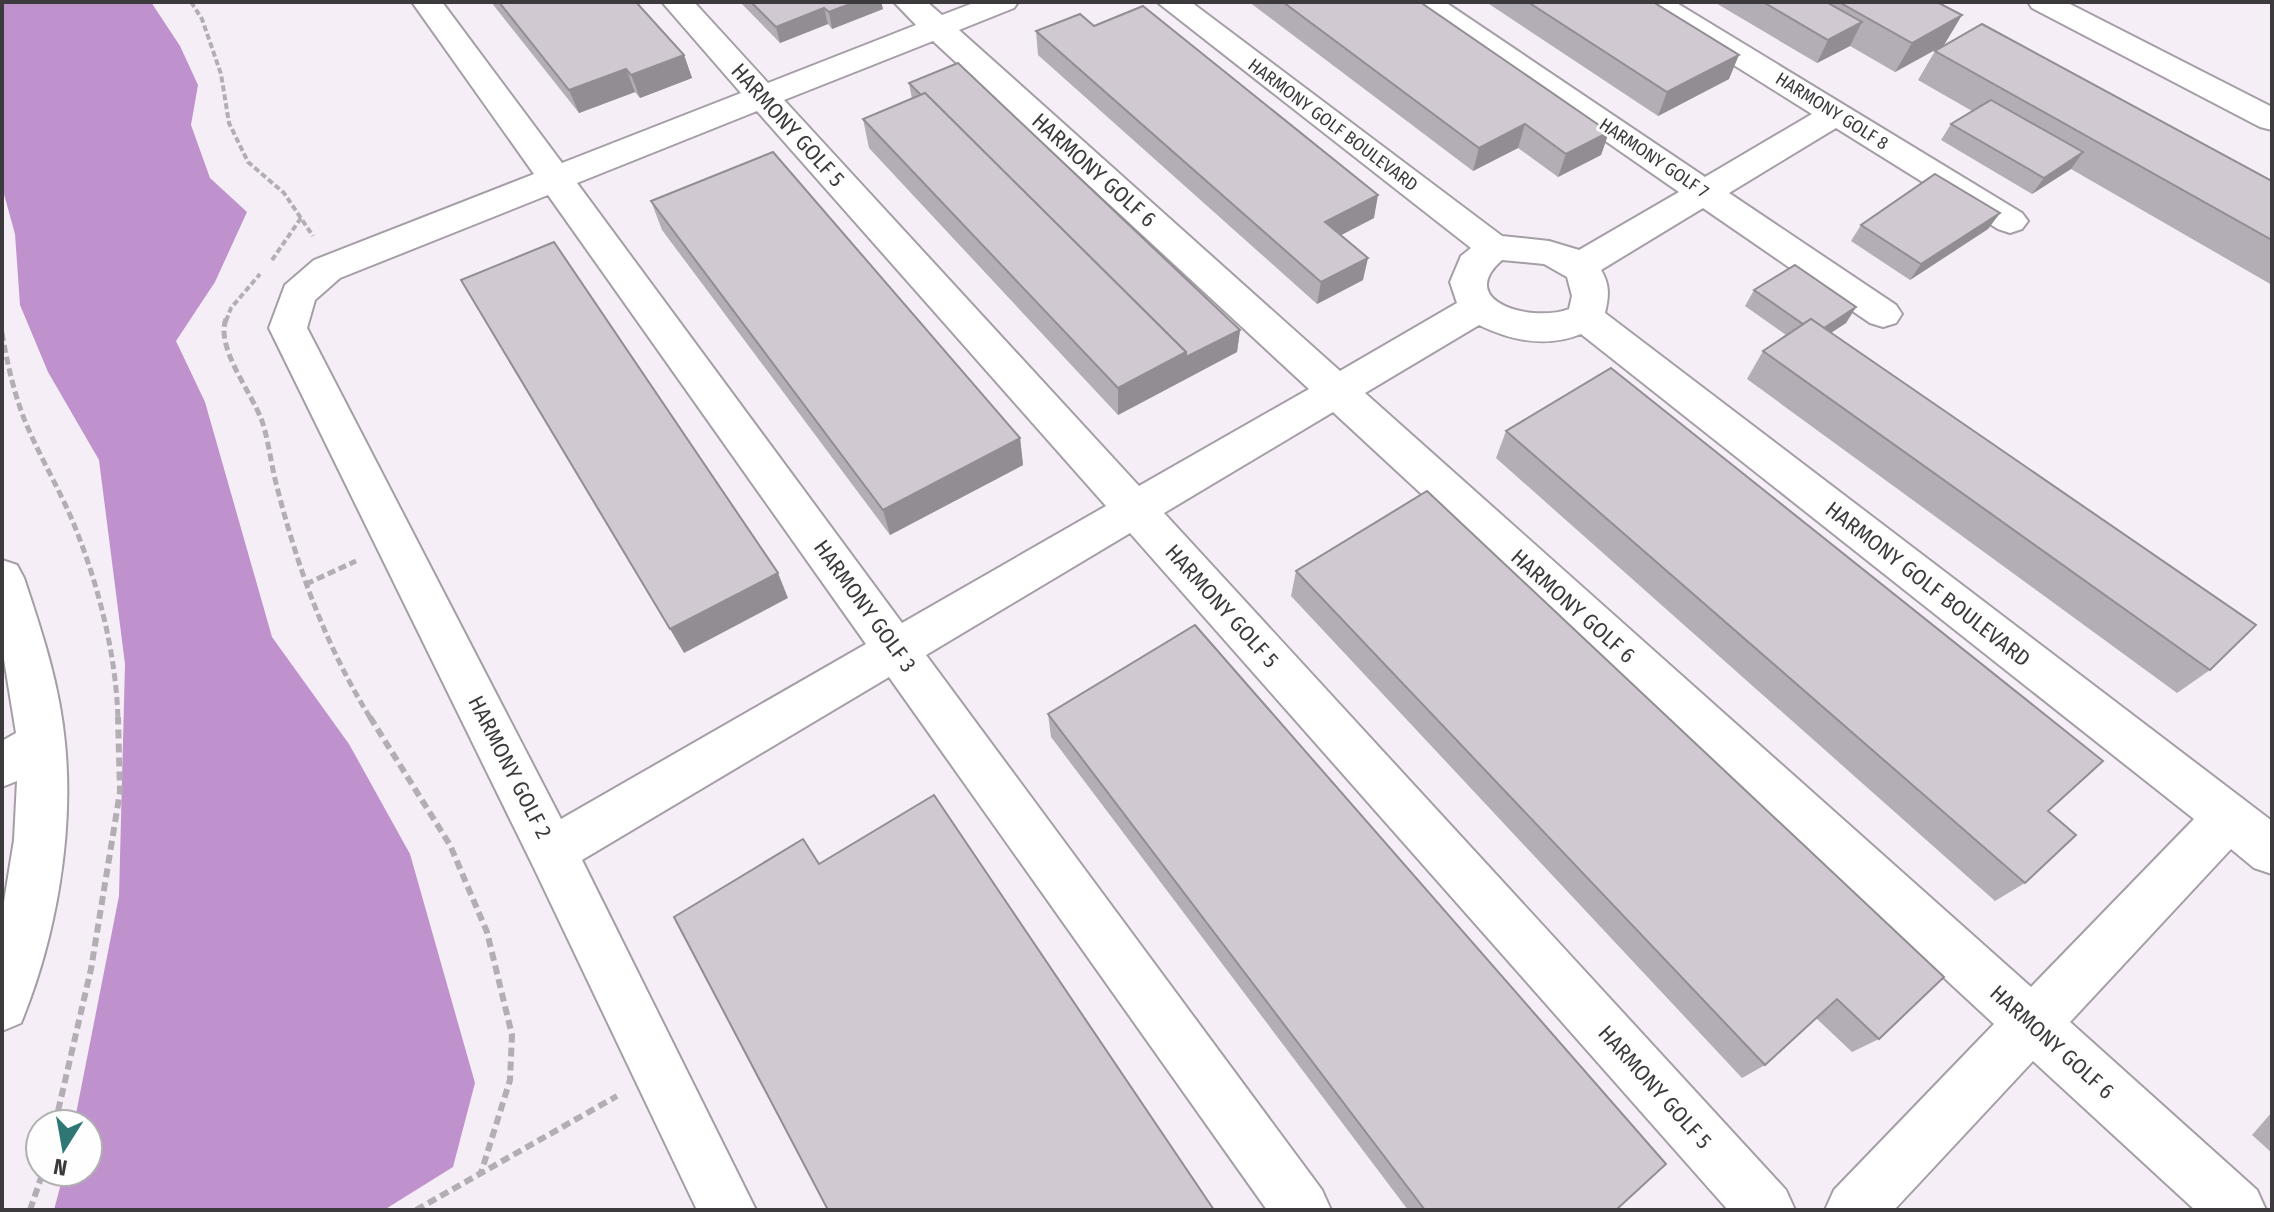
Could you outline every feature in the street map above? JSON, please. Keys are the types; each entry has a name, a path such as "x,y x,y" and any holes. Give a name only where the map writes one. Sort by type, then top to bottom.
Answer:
{"street":[{"name":"HARMONY GOLF 3","path":"427,2 1302,1210"},
{"name":"HARMONY GOLF 5","path":"677,2 1766,1210"},
{"path":"327,269 763,97 923,15 1003,2"},
{"name":"HARMONY GOLF BOULEVARD","path":"1172,2 1494,248"},
{"name":"HARMONY GOLF 7","path":"1425,2 1883,314"},
{"name":"HARMONY GOLF 8","path":"1654,2 2010,221"},
{"path":"2043,2 2272,120"},
{"name":"HARMONY GOLF 6","path":"923,15 2237,1210"},
{"path":"1579,267 1836,114"},
{"path":"1494,248 1541,249 1579,267 1590,281 1591,295 1585,317 1570,326 1532,330 1495,319 1480,307 1469,291 1469,273 1476,258 1494,248"},
{"name":"HARMONY GOLF 2","path":"327,269 298,294 288,328 552,851 727,1210"},
{"path":"552,851 1480,307"},
{"name":"HARMONY GOLF BOULEVARD","path":"1585,317 2272,851"},
{"path":"2,578 31,670 22,754 43,799 20,854 17,964 2,1004"},
{"path":"1854,1210 2229,817"}],"path":[{"path":"191,2 202,19 221,74 229,123 248,162 284,193 310,229 327,269"},
{"path":"301,218 231,308 224,325 224,341 262,421 277,488 306,584 340,669 450,845 487,932 512,1035 510,1080 481,1173"},
{"path":"2,270 2,319"},
{"path":"306,584 397,543"},
{"path":"416,1210 660,1071"},
{"path":"30,1210 38,1188"}],"shaded area":[{"path":"2,2 151,2 180,46 198,85 191,125 210,178 247,212 215,282 176,341 205,402 272,637 349,744 410,854 475,1083 453,1167 384,1210 54,1210 60,1188 104,1188 104,1108 77,1108 119,896 125,664 99,460 48,372 20,305 15,234 2,187"}],"building":[{"path":"499,2 636,2 684,55 631,75 626,69 569,90"},
{"path":"751,2 855,2 829,12 824,8 776,27"},
{"path":"1283,2 1420,2 1609,132 1566,154 1525,124 1479,148"},
{"path":"1528,2 1653,2 1739,55 1667,92"},
{"path":"1763,2 1826,2 1862,22 1828,40"},
{"path":"1839,2 1937,2 1962,15 1912,43"},
{"path":"1143,6 1378,195 1325,222 1368,258 1321,282 1036,31 1080,14 1094,26"},
{"path":"1982,24 2272,181 2272,240 1935,51"},
{"path":"958,63 1240,330 1186,357 1186,352 925,93 921,95 909,83"},
{"path":"925,93 1186,352 1118,388 863,119"},
{"path":"1991,100 2083,152 2044,178 1951,124"},
{"path":"773,152 1020,438 883,510 651,201"},
{"path":"1935,174 2000,213 1921,264 1861,225"},
{"path":"554,242 778,573 670,629 461,280"},
{"path":"1795,265 1856,307 1824,328 1811,319 1803,324 1754,290"},
{"path":"1811,319 2256,625 2210,670 1763,351"},
{"path":"1611,368 2103,761 2048,811 2076,835 2025,883 1506,431"},
{"path":"1427,491 1944,977 1879,1039 1837,999 1765,1065 1296,571"},
{"path":"1195,625 1666,1164 1616,1210 1425,1210 1048,714"},
{"path":"934,795 1214,1210 828,1210 674,917 803,839 819,864"}]}
